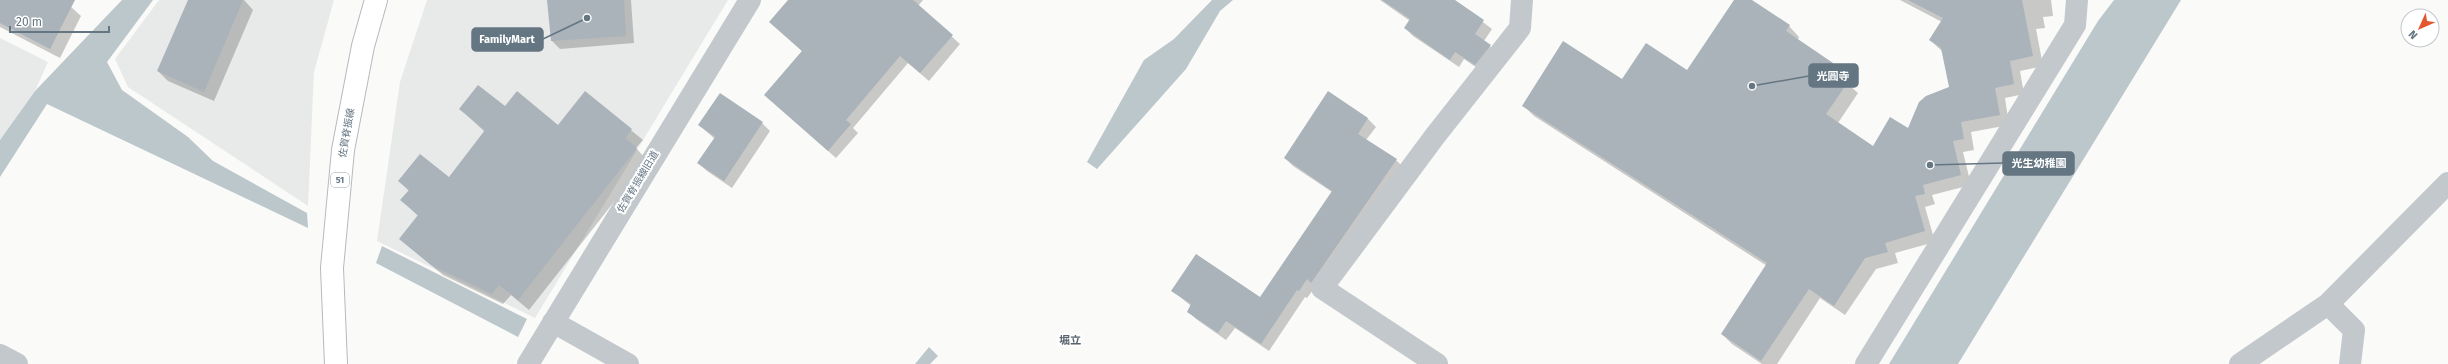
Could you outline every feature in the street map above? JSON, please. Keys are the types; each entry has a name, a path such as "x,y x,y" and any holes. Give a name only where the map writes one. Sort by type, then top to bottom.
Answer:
{"main road":[{"name":"佐賀脊振線","path":"336,364 332,268 343,150 363,46 376,0"}],"street":[{"name":"佐賀脊振線旧道","path":"528,364 750,0"},
{"path":"1437,364 1410,357 1322,288 1435,136 1520,28 1522,0"},
{"path":"1866,364 2075,25 2077,0"},
{"path":"2240,364 2328,304 2448,183"},
{"path":"2328,304 2354,330 2350,364"},
{"path":"553,322 628,364"},
{"path":"0,356 17,364"}],"shaded area":[{"path":"122,0 153,0 107,62 122,90 188,137 213,161 307,213 308,228 47,104 0,177 0,140 35,91"},
{"path":"159,0 334,0 314,72 308,206 128,87 115,59"},
{"path":"427,0 728,0 535,318 377,241 400,82"},
{"path":"1212,0 1233,0 1220,11 1186,69 1097,169 1087,162 1144,60 1174,39"},
{"path":"2114,0 2181,0 1958,364 1889,364 2098,21"},
{"path":"0,38 48,62 35,91 0,140"},
{"path":"382,246 527,319 518,337 376,263"},
{"path":"929,347 938,356 930,364 915,364"}],"building":[{"path":"0,0 75,0 50,49 0,23"},
{"path":"188,0 243,0 204,92 157,71"},
{"path":"547,0 624,0 626,36 551,41"},
{"path":"788,0 913,0 953,35 920,73 900,56 846,120 851,124 828,151 764,95 802,51 769,22"},
{"path":"1382,0 1455,0 1484,20 1475,34 1491,45 1475,65 1455,52 1450,60 1404,28 1410,19"},
{"path":"1734,0 1752,0 1790,25 1786,31 1833,63 1829,69 1848,82 1826,114 1873,146 1890,117 1908,128 1919,102 1926,96 1949,87 1941,48 1929,40 1943,18 1908,0 2022,0 2033,56 2010,61 2014,84 1995,88 2000,115 1961,122 1964,139 1953,141 1961,175 1923,185 1925,194 1915,196 1925,231 1885,243 1888,252 1865,258 1834,306 1809,289 1761,361 1721,334 1767,263 1522,106 1563,41 1622,79 1646,43 1687,70"},
{"path":"478,85 505,106 517,91 558,125 585,91 632,129 625,138 637,148 518,300 499,285 492,294 431,265 399,239 418,215 400,200 409,190 398,181 420,154 449,177 485,130 459,109"},
{"path":"1328,91 1368,118 1358,134 1397,159 1311,283 1307,279 1299,291 1297,290 1261,344 1226,321 1218,333 1187,312 1191,304 1171,291 1196,254 1260,297 1332,191 1284,158"},
{"path":"720,93 763,122 724,181 697,163 715,137 698,125"}],"place":[{"name":"FamilyMart","path":"587,18"},
{"name":"光圓寺","path":"1752,86"},
{"name":"光生幼稚園","path":"1930,165"}],"district":[{"name":"堀立","path":"1070,340"}]}
